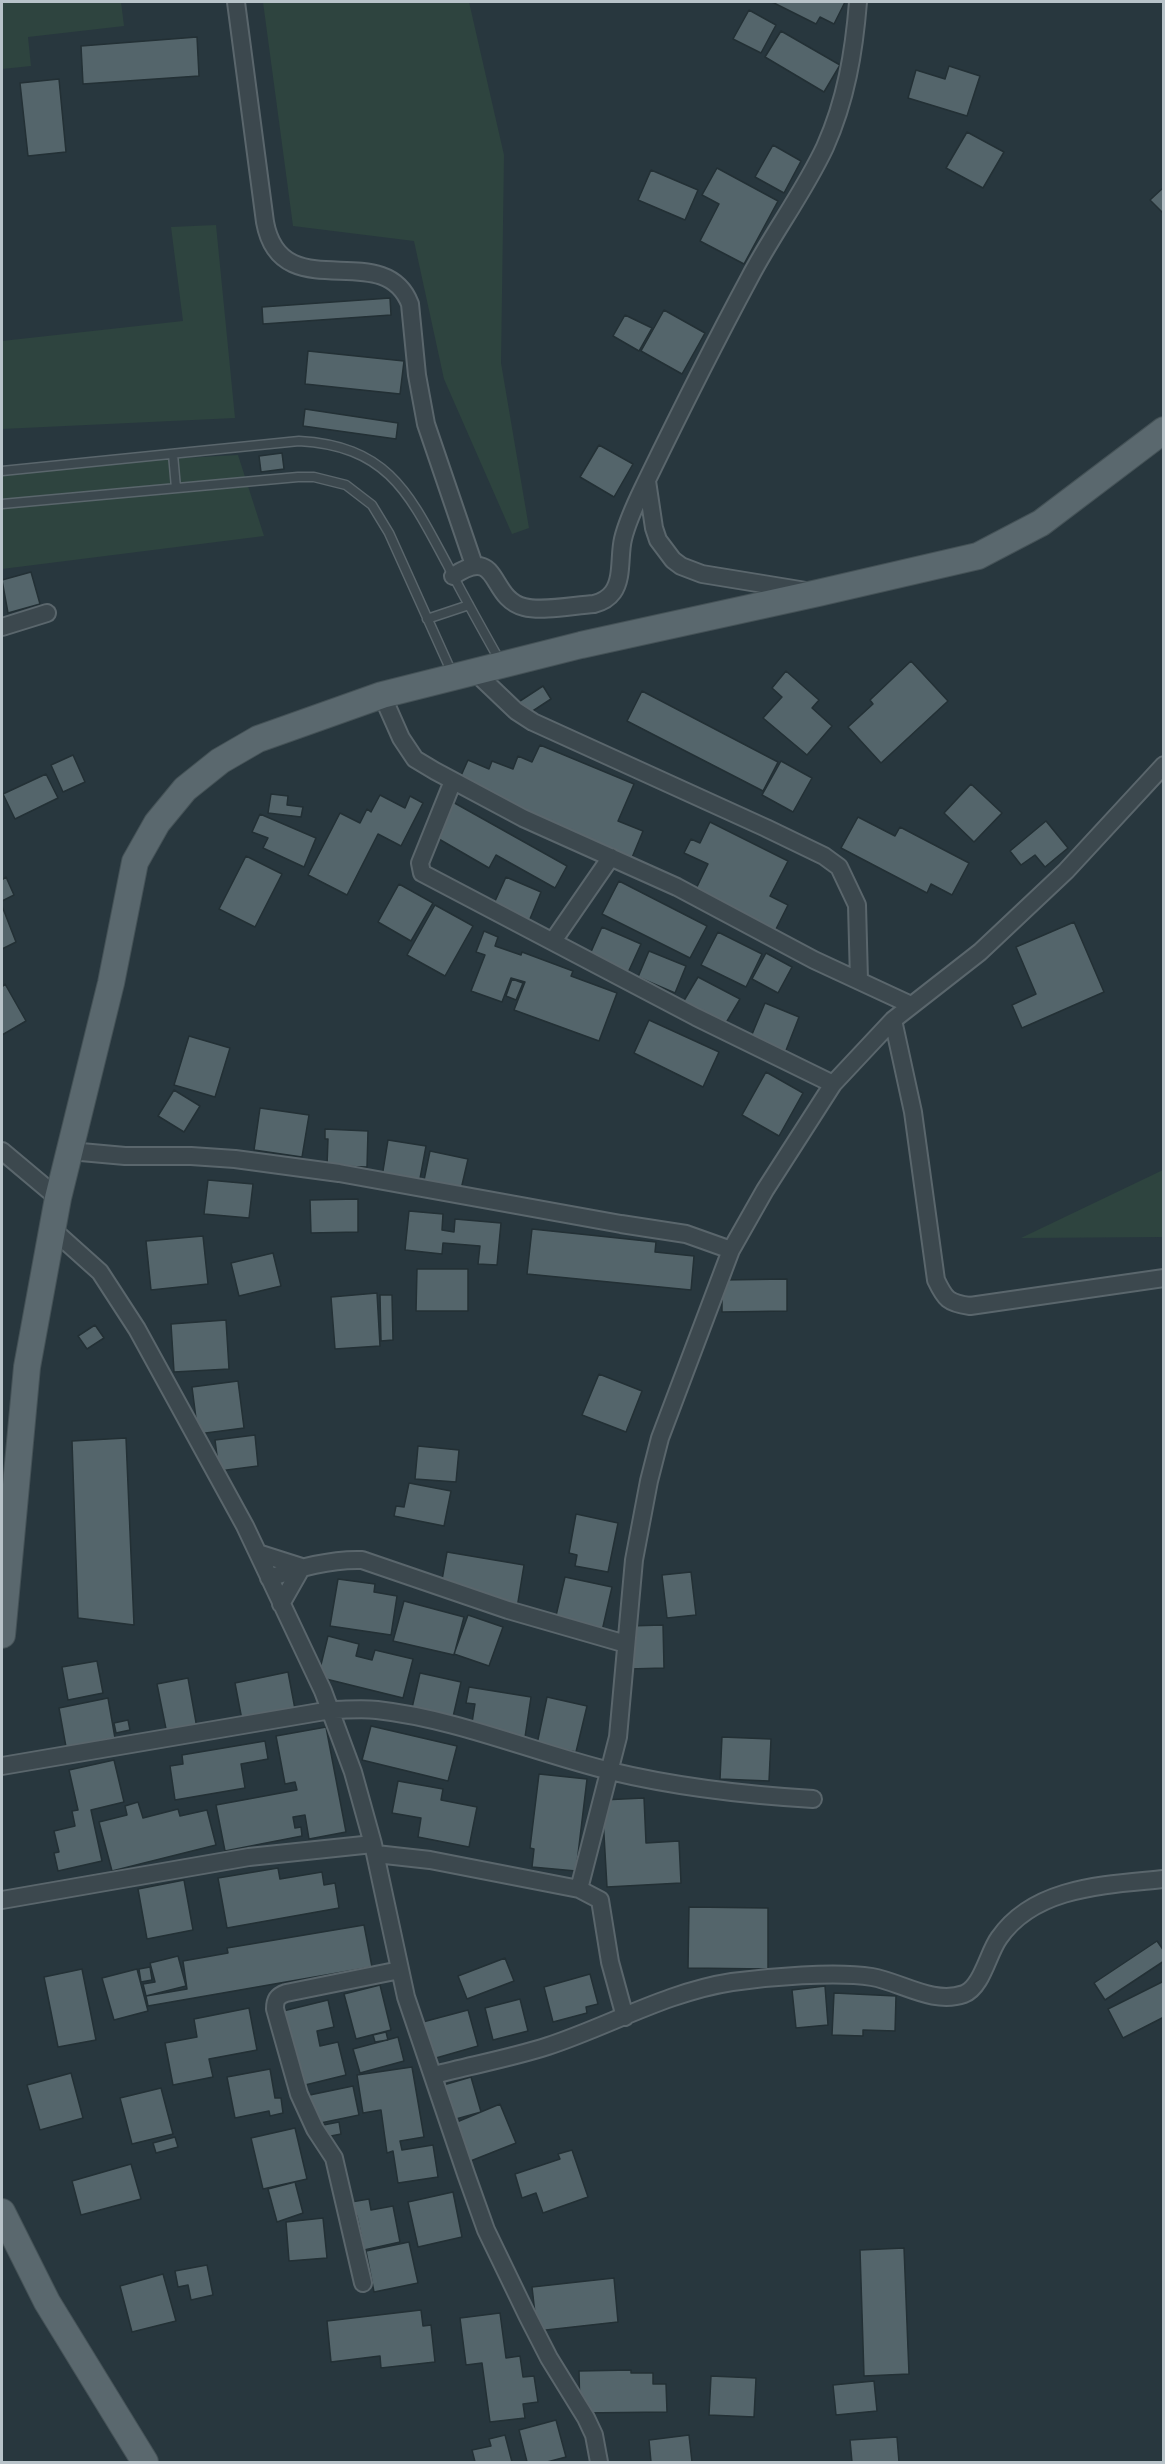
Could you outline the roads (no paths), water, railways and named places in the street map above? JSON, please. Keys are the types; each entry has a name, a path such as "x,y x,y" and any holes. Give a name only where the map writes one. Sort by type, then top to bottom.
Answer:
{"main road":[{"path":"2,1635 27,1367 58,1198 111,983 135,862 157,823 185,789 229,755 258,739 382,695 501,664 978,556 1041,524 1164,430"},
{"path":"2,2212 47,2302 145,2463"}],"street":[{"path":"236,2 265,222 271,243 285,259 302,267 384,275 401,286 410,304 420,399 426,424 474,564"},
{"path":"453,576 474,564 486,567 510,600 526,608 602,602 614,591 617,584 622,540 647,480 750,276 824,149 850,72 855,48 858,2"},
{"path":"647,480 658,540 668,555 681,566 702,574 819,593"},
{"path":"2,627 47,614"},
{"path":"464,674 533,722 766,828 824,856 839,867 857,905 859,980"},
{"path":"382,695 400,738 415,759 523,818 677,887 814,960 911,1005"},
{"path":"579,1889 611,1772 618,1737 634,1560 649,1481 660,1438 731,1250 765,1190 832,1084 893,1020 980,952 1040,896 1164,765"},
{"path":"453,781 420,863 422,873 696,1017 832,1084"},
{"path":"553,941 611,857"},
{"path":"893,1020 913,1112 936,1280 944,1296 954,1304 970,1306 1164,1278"},
{"path":"2,1151 58,1198"},
{"path":"70,1151 125,1156 191,1156 339,1173 675,1232 731,1250"},
{"path":"52,1229 100,1272 137,1329 258,1552 331,1710 374,1849 399,1970 486,2230 549,2358 586,2418 594,2435 599,2463"},
{"path":"258,1552 302,1567"},
{"path":"270,1578 302,1567 362,1560 508,1610 626,1644"},
{"path":"281,1604 302,1567"},
{"path":"2,1766 331,1710 375,1709 426,1718 611,1772 688,1786 813,1799"},
{"path":"2,1900 249,1857 374,1849 579,1889 600,1900 610,1962 625,2017"},
{"path":"434,2075 548,2046 684,1993 731,1982 835,1975 873,1977 940,1996 965,1993 975,1988 998,1939 1018,1916 1031,1908 1051,1898 1078,1890 1164,1879"},
{"path":"363,2283 334,2158 315,2129 299,2094 275,2002 279,1996 286,1993 399,1970"}],"lane":[{"path":"2,471 299,441 327,444 354,452 386,471 412,499 501,664"},
{"path":"173,454 176,488"},
{"path":"2,504 298,477 314,477 346,485 360,494 382,519 427,619 464,674"},
{"path":"427,619 469,605"}]}
